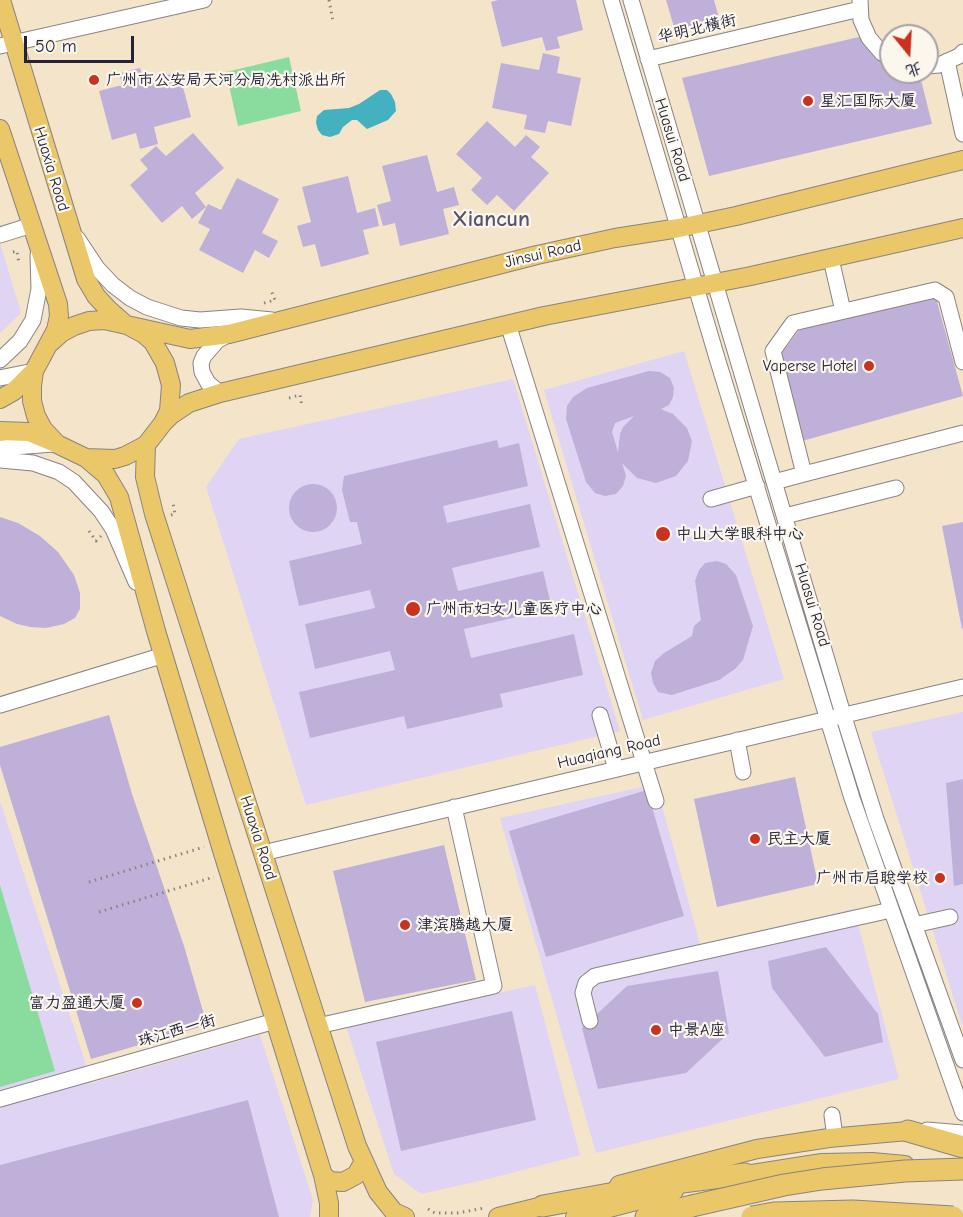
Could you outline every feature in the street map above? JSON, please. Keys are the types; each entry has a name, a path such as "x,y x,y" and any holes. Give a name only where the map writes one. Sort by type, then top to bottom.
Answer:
{"highway":[{"path":"908,1131 963,1147"},
{"path":"646,1217 784,1185 822,1179 885,1172 963,1169"},
{"path":"543,1206 658,1185 745,1174"},
{"path":"752,1217 774,1213 844,1211 952,1217"}],"main road":[{"name":"Huaxia Road","path":"1,0 7,45 86,279 96,296 125,324 144,334 153,342 165,363 171,386 169,411 163,423 146,444 115,459 86,458"},
{"name":"Huaxia Road","path":"0,129 3,149 58,304 59,316 56,330 34,370 32,401 36,416 57,444 86,458 106,475 114,486 156,631 323,1175 329,1203 329,1217"},
{"name":"Jinsui Road","path":"125,324 190,339 229,334 537,255 606,239 688,226 963,160"},
{"path":"163,423 189,403 220,393 508,324 603,303 705,286 963,228"},
{"name":"Huaxia Road","path":"49,344 61,333 89,321 104,320 125,324"},
{"path":"0,399 14,391 34,370"},
{"path":"0,431 29,432 57,444"},
{"name":"Huaxia Road","path":"146,444 145,477 156,520 363,1163 378,1192 394,1212 405,1217"},
{"path":"128,528 156,520"},
{"path":"492,1214 543,1206 712,1159 757,1149 835,1137 908,1131"},
{"path":"323,1175 330,1181 343,1182 356,1175 363,1163"},
{"path":"575,1217 745,1174 822,1163 896,1164 963,1175"},
{"path":"874,1217 918,1212 963,1211"}],"street":[{"path":"7,45 204,0"},
{"name":"Huasui Road","path":"611,0 688,226"},
{"name":"Huasui Road","path":"631,0 757,486 852,798 963,1113"},
{"path":"860,4 861,20 869,38 879,50"},
{"name":"华明北橫街","path":"648,59 860,4"},
{"path":"939,65 963,52"},
{"path":"947,62 963,134"},
{"path":"68,225 98,268 113,285 147,307 181,318 200,320 241,317 281,321"},
{"path":"0,235 34,231 39,272 37,305 33,320 20,341 0,360"},
{"path":"831,259 843,311"},
{"name":"Huasui Road","path":"705,286 774,482 876,819 914,925 959,1039 963,1060"},
{"path":"804,474 773,351 793,323 935,290 946,297 963,362"},
{"path":"508,324 656,801"},
{"path":"220,393 208,383 202,372 201,363 217,341 229,334"},
{"path":"0,378 34,370"},
{"path":"774,482 963,433"},
{"path":"0,447 57,444"},
{"path":"0,460 33,462 59,472 90,497 113,529 156,631"},
{"path":"711,498 757,486"},
{"path":"784,516 896,488"},
{"path":"0,705 164,655"},
{"name":"Huaqiang Road","path":"263,853 963,687"},
{"path":"600,715 616,769"},
{"path":"737,740 743,772"},
{"path":"318,1026 494,987 454,807"},
{"path":"590,1021 584,993 586,982 595,976 891,910"},
{"path":"914,925 950,917"},
{"name":"珠江西一街","path":"0,1099 275,1021"},
{"path":"832,1115 835,1137"},
{"path":"908,1131 963,1133"}],"path":[{"path":"329,0 333,21"},
{"path":"14,252 17,251 19,264"},
{"path":"264,303 275,300 271,290"},
{"path":"289,398 300,395 302,407"},
{"path":"173,503 175,514"},
{"path":"89,531 96,541 101,536"},
{"path":"89,882 209,845"},
{"path":"99,912 218,876"},
{"path":"428,1209 435,1213 492,1214"}],"shaded area":[{"path":"0,243 21,313 0,333"},
{"name":"中山大学眼科中心","path":"684,351 784,679 643,720 544,390"},
{"name":"广州市妇女儿童医疗中心","path":"513,379 620,731 306,805 206,487 239,439"},
{"name":"广州市启聪学校","path":"963,712 963,1025 962,1025 871,732"},
{"path":"656,784 700,944 854,909 899,1079 596,1153 500,818"},
{"path":"0,801 92,1083 260,1035 313,1200 310,1217 0,1217"},
{"path":"535,985 580,1155 421,1194 394,1174 346,1026"}],"green space":[{"path":"289,57 301,111 238,126 226,72"},
{"path":"0,885 55,1071 0,1087"}],"water":[{"path":"380,90 387,90 395,102 396,111 388,120 367,129 357,120 352,120 343,127 339,134 330,137 322,135 318,130 317,116 324,110 349,108"}],"building":[{"path":"498,0 576,0 583,30 557,37 560,48 546,51 542,37 502,47 491,2"},
{"path":"666,0 714,0 719,18 675,30"},
{"name":"星汇国际大厦","path":"859,37 879,55 879,84 922,84 932,124 709,176 682,78"},
{"path":"543,53 560,57 557,73 581,78 571,126 548,121 545,133 524,129 527,115 492,108 501,63 539,70"},
{"path":"140,68 144,81 179,72 191,117 154,127 158,144 140,149 136,133 112,140 99,91 122,85 119,73"},
{"path":"487,121 515,147 526,135 540,147 531,157 549,173 514,211 497,195 487,205 471,190 482,178 456,154"},
{"path":"193,133 224,168 195,193 206,207 192,219 182,206 162,223 130,185 148,169 140,160 156,146 166,156"},
{"path":"427,155 437,192 454,187 459,205 443,209 449,234 400,246 395,223 383,226 377,205 391,201 382,166"},
{"path":"348,176 357,213 375,208 379,226 363,230 369,254 321,267 315,244 303,247 297,226 311,222 302,187"},
{"path":"237,178 279,199 262,233 278,241 269,258 255,250 243,273 199,250 210,229 198,223 208,204 221,210"},
{"path":"936,298 963,396 802,441 782,353 800,329"},
{"path":"649,371 660,372 670,378 674,388 673,397 669,405 661,409 673,414 687,428 692,441 688,461 676,476 656,483 637,478 622,463 626,476 623,486 616,494 605,496 595,493 586,482 566,419 567,406 573,397 587,388","holes":["634,416 623,427 620,434 618,452 612,432 615,423"]},
{"path":"497,440 499,448 519,443 528,486 443,506 447,523 530,504 540,547 452,568 458,591 543,571 552,609 464,629 471,658 574,634 583,675 500,694 503,707 407,729 404,716 310,738 299,692 395,670 390,651 315,669 305,624 375,608 370,590 299,606 289,561 362,544 357,522 350,522 342,490 344,476"},
{"path":"308,484 318,484 330,491 337,503 337,513 330,525 318,532 308,532 293,521 289,513 289,503 300,488"},
{"path":"0,517 18,523 40,536 58,552 74,575 80,593 80,609 75,618 64,624 46,628 17,624 0,616"},
{"path":"963,522 963,628 962,629 942,526"},
{"path":"717,561 726,564 736,575 753,626 743,660 719,680 672,695 658,692 651,673 655,661 692,636 694,626 701,620 695,581 699,570 705,563"},
{"path":"109,715 132,794 184,946 207,1025 91,1059 0,765 0,747"},
{"name":"民主大厦","path":"795,777 818,884 717,907 694,799"},
{"path":"963,779 963,884 954,886 946,783"},
{"path":"647,790 684,916 546,957 509,831"},
{"name":"津滨腾越大厦","path":"444,845 476,980 365,1002 333,871"},
{"path":"826,947 878,1014 883,1042 825,1057 772,988 768,961"},
{"name":"中景A座","path":"718,971 729,1033 686,1073 598,1089 582,1028 627,986"},
{"path":"512,1011 536,1120 401,1151 376,1042"},
{"path":"248,1100 279,1217 0,1217 0,1165"}],"place":[{"name":"广州市公安局天河分局冼村派出所","path":"94,80"},
{"name":"星汇国际大厦","path":"808,101"},
{"name":"Vaperse Hotel","path":"869,366"},
{"name":"中山大学眼科中心","path":"663,534"},
{"name":"广州市妇女儿童医疗中心","path":"413,609"},
{"name":"民主大厦","path":"755,839"},
{"name":"广州市启聪学校","path":"940,878"},
{"name":"津滨腾越大厦","path":"405,925"},
{"name":"富力盈通大厦","path":"137,1003"},
{"name":"中景A座","path":"656,1030"}],"district":[{"name":"Xiancun","path":"491,220"}]}
